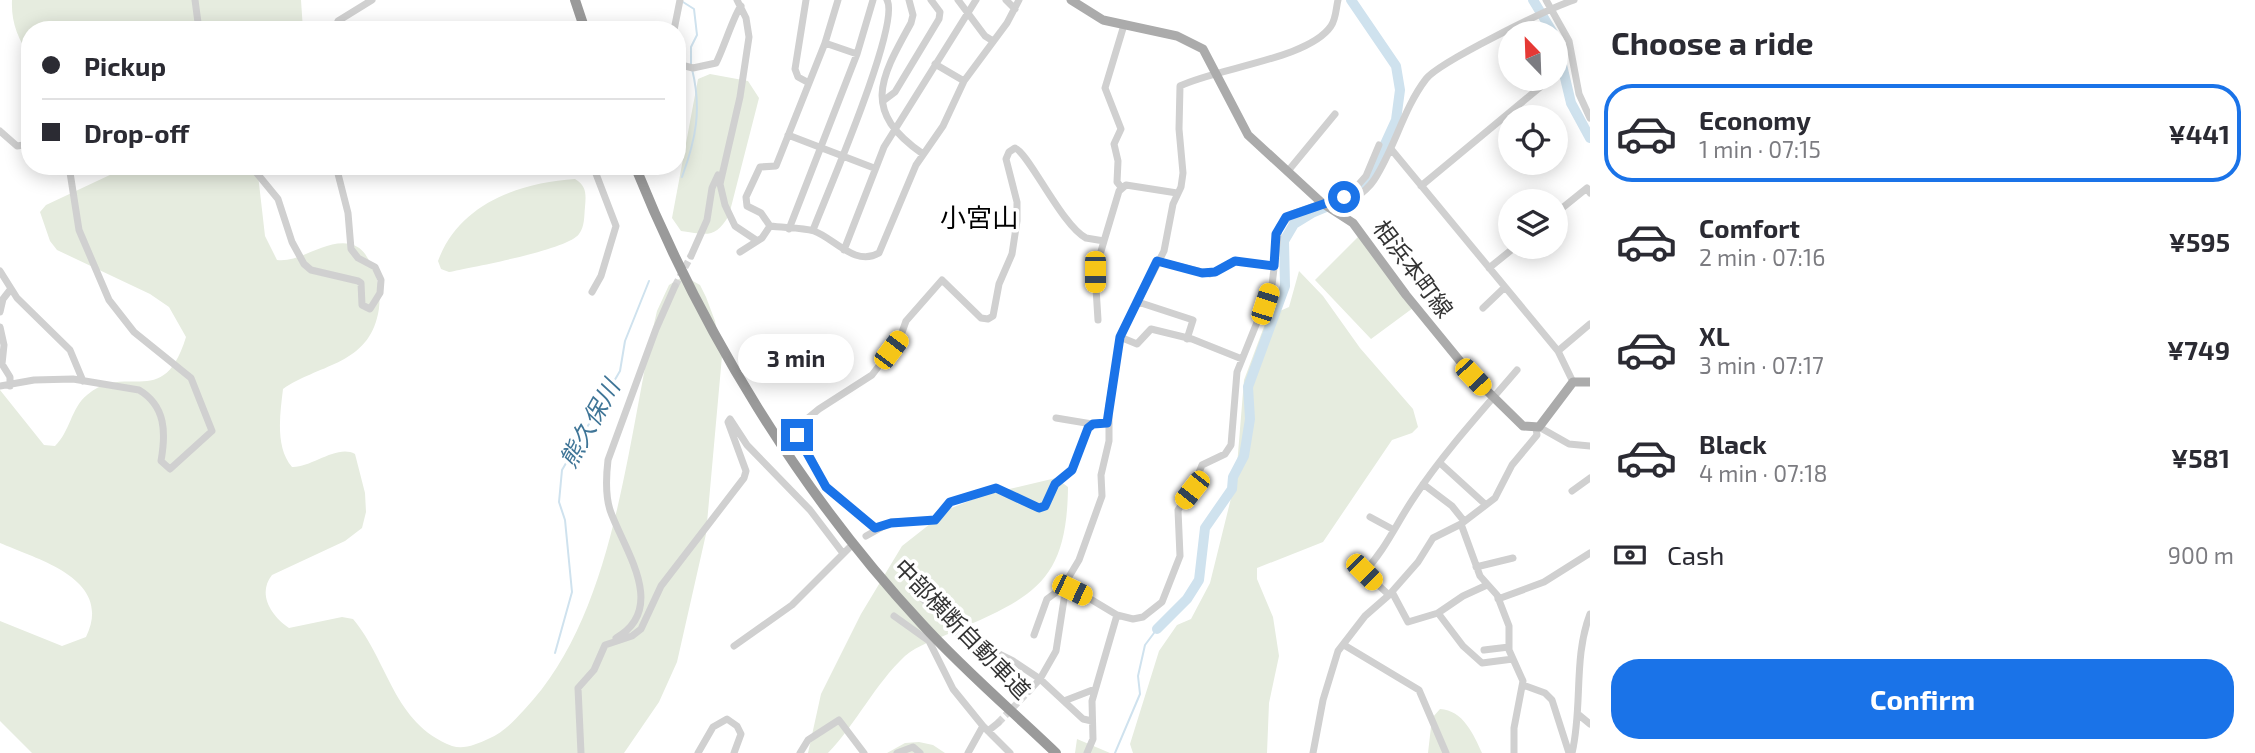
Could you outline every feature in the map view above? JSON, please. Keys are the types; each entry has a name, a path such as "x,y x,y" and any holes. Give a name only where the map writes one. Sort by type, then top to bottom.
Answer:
{"highway":[{"path":"575,0 581,21"},
{"name":"中部横断自動車道","path":"639,175 679,266 703,310 774,432 808,483 920,622 1056,753"}],"main road":[{"name":"相浜本町線","path":"1071,0 1103,20 1190,41 1207,54 1245,131 1329,207 1353,223 1406,295 1493,398 1522,426 1538,428"},
{"path":"1538,428 1573,382 1590,382"}],"street":[{"path":"195,0 198,21"},
{"path":"338,21 372,0"},
{"path":"676,21 680,0"},
{"path":"806,0 795,69 798,77 809,83"},
{"path":"838,0 825,43 776,166 760,167 746,197 747,206 761,213 770,226 813,230 844,250 870,256 880,251 923,154 943,125 964,82 1019,0"},
{"path":"789,229 857,54 873,0"},
{"path":"813,230 872,81 891,11 887,0"},
{"path":"909,0 913,15 884,72 883,101 884,111 894,130 923,154"},
{"path":"883,101 895,92 939,19 940,12 931,0"},
{"path":"958,0 993,41"},
{"path":"844,250 874,168 894,130 976,0"},
{"path":"1006,0 1015,9"},
{"path":"1029,691 1040,679 1056,651 1067,585 1102,496 1101,475 1109,441 1107,423 1120,337 1164,251 1183,173 1178,90 1184,84 1217,73 1275,58 1323,34 1334,22 1338,0"},
{"path":"1546,0 1569,41 1579,94 1590,118"},
{"path":"1067,585 1117,615 1138,619 1166,597 1181,549 1178,510 1192,490 1202,465 1226,454 1231,445 1236,381 1242,359 1265,304 1274,266 1276,234 1282,221 1292,214 1329,207 1370,185 1391,149 1406,113 1430,74 1549,9 1574,0"},
{"path":"686,66 694,68 716,63 730,34 739,3"},
{"path":"739,3 749,37 740,97 722,168 721,192 735,226 757,240"},
{"path":"1121,187 1117,181 1118,161 1114,144 1121,129 1105,88 1124,25"},
{"path":"825,43 857,54"},
{"path":"935,64 964,82"},
{"path":"1421,186 1536,91"},
{"path":"1288,171 1335,114"},
{"path":"0,131 18,146 21,146"},
{"path":"788,135 874,168"},
{"path":"1329,207 1359,186 1379,145"},
{"path":"875,528 826,487 796,428 819,409 872,375 900,338 906,321 942,280 978,316 991,318 999,284 1016,238 1017,202 1006,159 1009,152 1015,148 1023,152 1041,185 1082,237 1104,241"},
{"path":"1391,149 1558,352 1573,382"},
{"path":"691,256 708,220 712,188 722,168"},
{"path":"0,386 34,380 83,381 113,388 130,387 147,396 162,418 164,440 161,461 166,467 175,467 212,432 191,378 134,332 109,300 78,228 70,175"},
{"path":"258,175 278,200 292,242 304,264 311,270 342,275 361,283 362,304 370,309 380,293 381,280 375,267 355,254 349,243 348,213 338,175"},
{"path":"592,292 601,276 616,226 596,175"},
{"path":"1121,187 1126,185 1177,193"},
{"path":"1098,320 1095,272 1121,187"},
{"path":"1568,205 1589,189"},
{"path":"740,252 770,226"},
{"path":"1489,268 1500,259"},
{"path":"1157,261 1202,273 1215,272 1235,261 1274,266"},
{"path":"0,271 7,278 10,290 70,350 83,381"},
{"path":"581,753 578,688 594,670 601,650 610,641 620,637 634,622 642,589 639,574 610,509 606,476 608,460 656,329 675,286"},
{"path":"1483,309 1505,287"},
{"path":"0,312 3,299 10,290"},
{"path":"1138,302 1193,320 1187,339"},
{"path":"1558,352 1590,324"},
{"path":"0,327 4,345 2,364 10,377 10,386"},
{"path":"1120,337 1137,344 1151,329 1242,359"},
{"path":"1487,585 1463,596 1438,614 1408,622 1391,594 1364,572 1384,551 1423,484 1517,370"},
{"path":"1056,418 1093,424 1107,423"},
{"path":"610,641 632,636 640,629 662,586 744,478 746,471 728,422 730,419 747,445 846,550 792,605 734,646"},
{"path":"866,536 875,528 891,523 935,520 950,502 996,488 1039,508 1045,506 1055,484 1072,470 1084,434 1093,424"},
{"path":"1313,753 1322,699 1338,651 1365,616 1391,594 1433,538 1462,523 1495,498 1512,464 1537,435 1538,428 1569,444 1590,446"},
{"path":"1440,463 1486,505"},
{"path":"1572,491 1590,478"},
{"path":"1423,484 1452,506 1462,523 1476,567 1498,599 1509,626 1509,647 1523,685 1514,728 1514,753"},
{"path":"1370,517 1394,530"},
{"path":"1498,599 1544,582 1590,553"},
{"path":"1476,567 1513,558"},
{"path":"1034,635 1047,599 1067,585"},
{"path":"922,598 957,634 1013,661 1040,679 1083,719 1092,720"},
{"path":"1438,614 1463,646 1482,663 1513,659"},
{"path":"1570,753 1579,715 1581,652 1590,614"},
{"path":"1087,753 1093,739 1095,689 1117,615"},
{"path":"894,616 929,641 953,690 1010,753"},
{"path":"1344,645 1419,690 1446,753"},
{"path":"1484,650 1509,647"},
{"path":"1523,685 1545,693 1552,700 1570,753"},
{"path":"1064,701 1095,689"},
{"path":"1579,715 1590,724"},
{"path":"698,753 713,727 727,719 737,726 741,734 734,753"},
{"path":"800,753 808,740 839,720 846,724 863,753"},
{"path":"968,753 986,728 998,723"},
{"path":"897,753 913,747 920,753"}],"shaded area":[{"path":"12,0 301,0 302,21 21,21 21,41 13,16"},
{"path":"710,74 748,81 759,98 729,215 719,228 709,234 681,231 672,218 680,175 686,175 686,143 698,79"},
{"path":"110,175 258,175 265,236 277,260 295,258 341,243 360,248 376,276 380,297 371,334 351,355 283,389 280,419 283,450 292,467 340,452 355,454 365,493 366,512 362,528 345,541 272,575 266,597 272,611 289,628 342,617 353,619 404,707 432,736 457,747 484,741 512,723 555,670 580,624 599,574 614,521 657,311 669,285 684,276 700,285 715,321 722,356 706,534 677,662 659,702 624,753 32,753 0,721 0,621 62,646 86,637 92,617 90,600 81,586 68,575 52,565 0,543 0,390 44,445 55,446 64,434 77,406 87,395 116,382 155,379 166,373 177,360 186,337 169,307 150,294 57,250 50,241 40,212 46,205"},
{"path":"575,179 584,188 584,221 579,234 571,240 539,252 497,262 449,272 441,269 438,261 448,241 460,225 476,211 493,200 532,185"},
{"path":"1360,235 1413,308 1371,339 1315,280"},
{"path":"1299,271 1323,296 1360,348 1413,409 1418,427 1412,433 1392,440 1323,542 1257,568 1257,579 1273,617 1279,656 1269,703 1267,753 1133,753 1130,744 1159,651 1177,625 1191,619 1210,583 1236,478 1244,380 1268,316 1289,307"},
{"path":"1056,478 1068,487 1066,519 1061,545 1052,566 1040,582 1005,608 910,652 884,679 828,753 808,753 821,694 861,614 902,546 949,509 984,495"},
{"path":"1440,709 1448,710 1461,719 1471,731 1482,753 1428,753 1432,718"},
{"path":"1077,739 1110,753 1075,753"},
{"path":"905,743 933,745 945,753 887,753"}],"waterway":[{"path":"1157,629 1187,599 1199,580 1205,528 1232,489 1233,477 1244,456 1250,419 1248,387 1285,286 1284,241 1294,224 1312,213 1355,195 1369,179 1396,120 1400,90 1396,66 1351,0"},
{"path":"1533,0 1546,21"},
{"name":"熊久保川","path":"683,2 694,9 697,35 691,47 691,64"},
{"name":"熊久保川","path":"686,165 697,111 692,69"},
{"path":"1568,90 1571,103 1590,138"},
{"name":"熊久保川","path":"555,653 572,592 565,520 559,502 562,470 620,371 625,341 649,281"},
{"path":"1115,753 1140,694 1138,676 1145,645 1157,629"}],"tunnel":[{"path":"675,286 691,256"},
{"path":"998,723 1029,691"}],"district":[{"name":"小宮山","path":"979,218"}],"route":[{"path":"797,435 809,452 826,487 875,528 891,523 935,520 950,502 996,488 1042,508 1048,503 1055,484 1072,470 1088,428 1093,424 1107,423 1111,380 1120,337 1157,261 1210,274 1235,261 1274,266 1276,234 1286,217 1344,197"}]}
